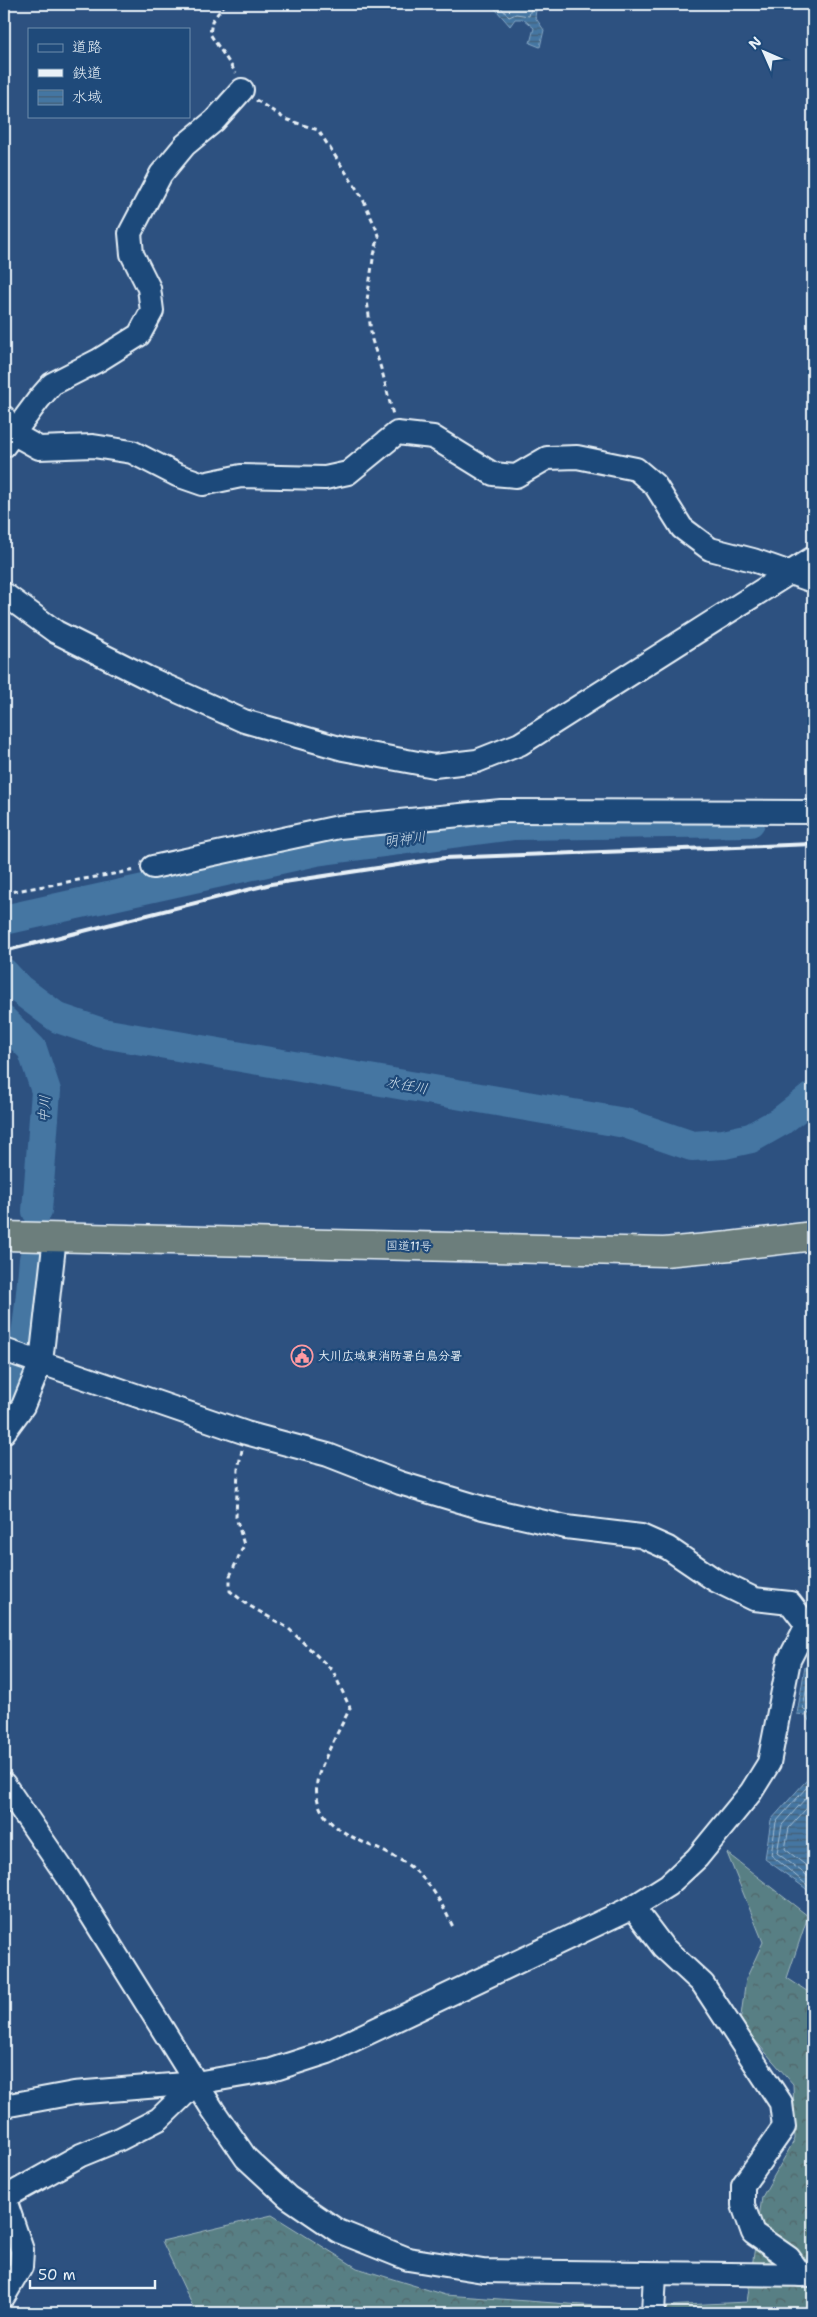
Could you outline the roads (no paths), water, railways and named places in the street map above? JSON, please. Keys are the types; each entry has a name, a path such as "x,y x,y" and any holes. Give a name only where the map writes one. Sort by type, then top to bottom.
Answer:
{"highway":[{"name":"国道11号","path":"4,1236 664,1252 813,1236"}],"street":[{"path":"242,90 214,121 185,145 161,174 130,233 132,254 149,288 152,310 139,335 99,360 52,384 7,432 39,448 94,446 132,452 177,475 203,484 241,476 325,478 348,473 397,433 433,437 493,474 516,476 547,458 577,457 636,469 655,485 682,528 710,549 754,560 813,581"},
{"path":"4,594 56,632 146,677 244,721 343,749 434,766 477,761 520,744 813,558"},
{"path":"153,867 339,827 501,811 813,812"},
{"path":"4,1432 23,1406 38,1361 54,1237"},
{"path":"4,1351 246,1433 328,1455 400,1483 483,1508 566,1527 641,1536 668,1548 714,1580 754,1599 790,1604 810,1623 789,1660 769,1763 750,1792 697,1858 668,1885 634,1907 328,2052 272,2070 196,2083 74,2093 4,2106"},
{"path":"4,1784 67,1876 196,2083 246,2158 288,2197 338,2232 408,2259 483,2270 807,2275"},
{"path":"634,1907 663,1947 703,1984 781,2103 784,2126 742,2185 743,2205 753,2232 789,2258 807,2275"},
{"path":"4,2296 21,2267 22,2250 4,2197 81,2155 120,2139 159,2119 196,2083"},
{"path":"652,2313 655,2274"}],"water":[{"path":"491,4 537,4 535,17 544,30 540,47 530,43 534,28 523,19 515,19 510,26"},
{"path":"813,1659 813,1726 805,1715 797,1714 805,1667"},
{"path":"813,1773 813,1897 805,1888 765,1859 771,1820"}],"waterway":[{"name":"明神川","path":"4,920 316,851 514,825 750,822"},
{"name":"水任川","path":"4,973 19,989 58,1018 102,1033 625,1123 692,1146 724,1144 751,1138 781,1121 813,1096"},
{"name":"中川","path":"4,1021 32,1049 46,1091 37,1211"},
{"name":"中川","path":"4,1398 12,1385 23,1351 34,1259"}],"railway":[{"path":"4,951 271,884 444,858 813,844"}],"place":[{"name":"大川広域東消防署白鳥分署","path":"302,1356"}]}
